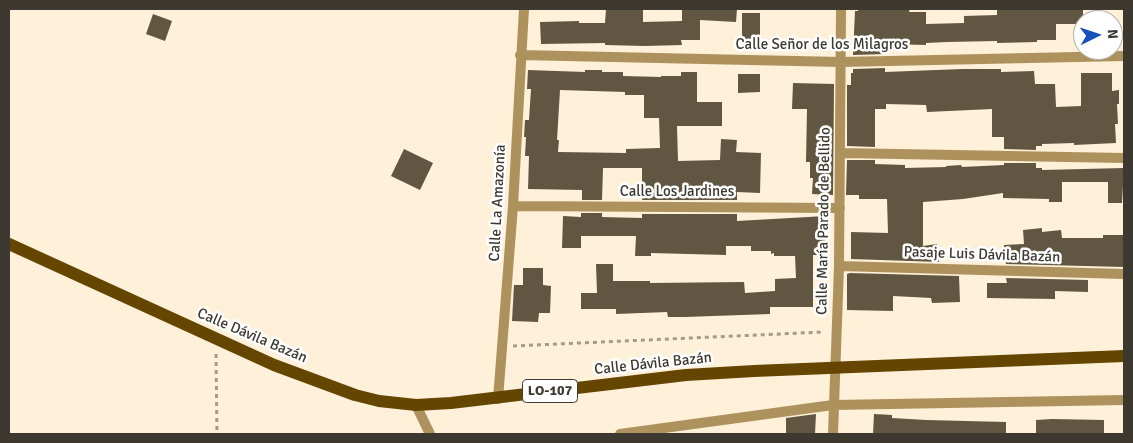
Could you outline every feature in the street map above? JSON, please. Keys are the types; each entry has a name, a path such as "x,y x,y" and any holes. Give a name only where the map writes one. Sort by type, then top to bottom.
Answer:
{"main road":[{"name":"Calle Dávila Bazán","path":"9,244 274,365 356,395 379,401 416,405 498,399 686,375 834,367 1124,356"}],"street":[{"name":"Calle La Amazonía","path":"498,399 514,206 520,55 524,9"},
{"name":"Calle María Parado de Bellido","path":"832,434 840,266 841,9"},
{"name":"Calle Señor de los Milagros","path":"520,55 841,62 1124,56"},
{"path":"840,154 1124,158"},
{"name":"Calle Los Jardines","path":"514,206 840,208"},
{"name":"Pasaje Luis Dávila Bazán","path":"840,266 1124,274"},
{"path":"620,434 833,405 1124,400"},
{"path":"416,405 430,434"}],"path":[{"path":"503,347 836,331"},
{"path":"216,338 218,434"}],"building":[{"path":"606,9 643,9 643,22 682,21 682,9 737,9 736,22 700,20 700,40 681,40 682,45 541,44 540,22 579,21 579,23 605,23"},
{"path":"858,9 910,9 909,12 926,12 926,24 964,23 964,16 997,15 997,9 1083,9 1073,10 1073,24 1056,24 1056,40 997,43 997,41 947,42 926,43 926,45 886,44 885,54 853,55 855,11 858,11"},
{"path":"742,13 760,13 760,40 742,40"},
{"path":"153,14 172,21 165,41 146,34"},
{"path":"885,68 885,72 962,69 1001,69 1001,72 1034,71 1035,84 1055,84 1056,107 1081,106 1081,73 1112,73 1112,91 1119,90 1119,104 1117,104 1118,124 1115,124 1116,143 1042,144 1042,146 1036,146 1036,150 1004,149 1004,137 992,137 992,109 927,112 926,105 886,104 886,109 875,109 875,147 847,146 847,85 851,85 851,73 853,73 853,69"},
{"path":"528,70 585,72 585,70 602,70 602,72 623,72 623,76 661,77 681,76 681,72 697,72 697,102 722,102 722,126 677,126 678,161 720,160 721,139 737,140 736,152 761,153 760,193 737,192 737,200 642,200 642,168 603,168 602,200 582,200 582,190 528,189 529,156 525,156 526,137 524,137 525,120 529,120 531,89 527,89","holes":["560,90 625,92 625,95 644,95 644,118 659,118 660,148 626,149 626,153 558,152"]},
{"path":"738,74 760,74 760,92 738,93"},
{"path":"793,83 834,84 833,195 812,194 813,178 810,178 810,162 806,162 807,109 792,109"},
{"path":"404,149 433,163 420,190 391,176"},
{"path":"847,160 875,160 875,164 905,165 905,168 1036,163 1036,168 1042,168 1042,170 1124,168 1122,203 1108,203 1108,182 1062,182 1062,202 1049,202 1049,199 1003,198 1003,193 923,202 923,246 937,244 939,262 851,259 851,232 888,233 887,199 859,199 859,195 846,195"},
{"path":"581,213 602,213 602,217 642,218 642,214 737,214 737,221 826,216 824,255 813,255 813,307 770,307 770,314 685,317 668,317 667,312 616,314 616,309 581,309 581,293 597,293 596,264 613,264 613,281 650,281 650,283 744,282 745,293 775,291 775,279 796,278 795,256 774,256 774,253 771,254 771,251 751,251 751,246 726,246 726,255 651,253 651,256 635,256 636,236 581,236 581,248 562,248 563,216 581,217"},
{"path":"1042,228 1042,232 1061,230 1062,238 1103,238 1103,235 1124,235 1124,267 1006,264 1004,245 1024,244 1023,230"},
{"path":"523,268 543,268 543,285 551,286 550,313 539,313 538,322 512,321 514,285 523,285"},
{"path":"847,274 959,276 960,302 932,303 931,298 893,296 893,311 847,310"},
{"path":"1006,278 1088,280 1088,292 1055,291 1055,299 987,298 987,283 1007,283"},
{"path":"816,414 815,434 786,434 786,418"},
{"path":"874,414 892,415 892,418 1006,422 1006,434 873,434"},
{"path":"1036,420 1104,420 1104,434 1036,434"}]}
